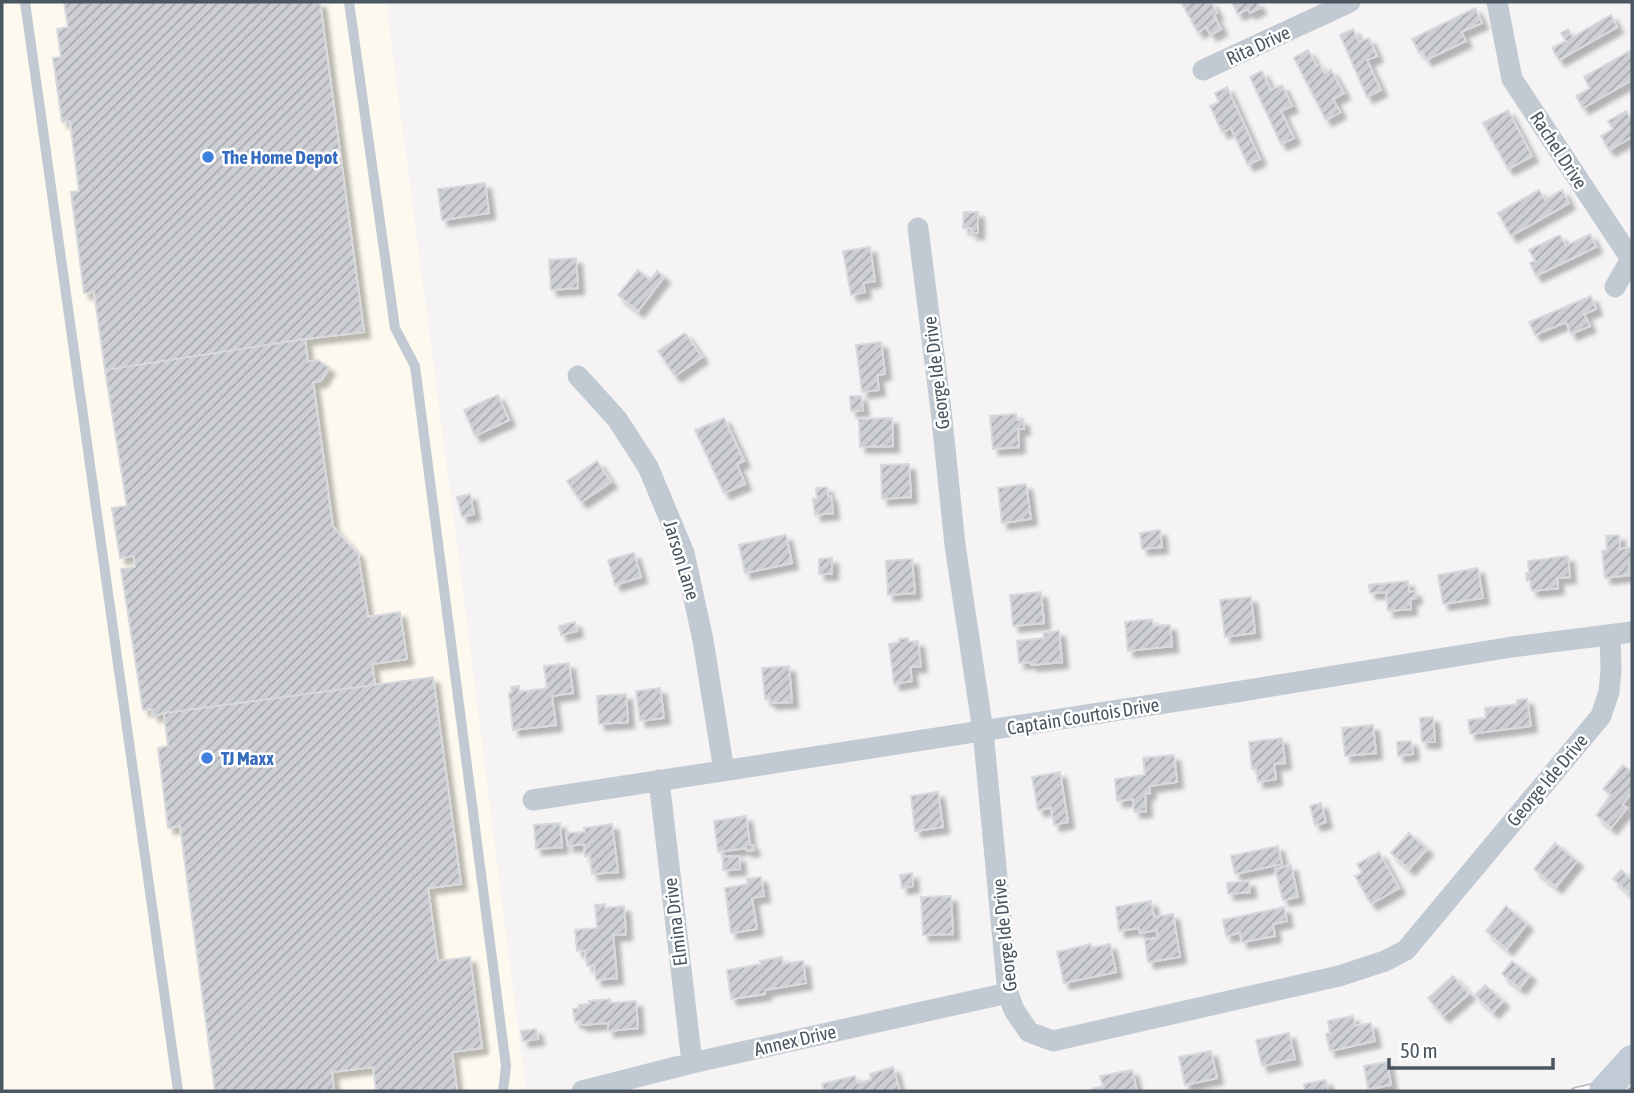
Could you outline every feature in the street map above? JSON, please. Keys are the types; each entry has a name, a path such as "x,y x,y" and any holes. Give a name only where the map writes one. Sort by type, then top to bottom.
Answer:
{"main road":[{"path":"1604,1091 1632,1060"}],"street":[{"name":"Rita Drive","path":"1203,70 1350,2"},
{"name":"Rachel Drive","path":"1497,2 1512,79 1631,259 1615,287"},
{"name":"George Ide Drive","path":"918,228 955,545 983,731 1008,993 1014,1010 1029,1032 1053,1041 1339,976 1385,961 1406,950 1601,716 1609,692 1612,670 1610,635"},
{"name":"Jarson Lane","path":"578,376 617,419 648,467 684,553 703,640 724,771"},
{"name":"Captain Courtois Drive","path":"533,800 1512,647 1632,632"},
{"name":"Elmina Drive","path":"659,780 692,1063"},
{"name":"Annex Drive","path":"582,1091 692,1063 1008,993"}],"lane":[{"path":"25,2 178,1091"},
{"path":"349,2 395,328 415,366 506,1066 503,1091"}],"shaded area":[{"path":"2,2 386,2 526,1091 2,1091"}],"building":[{"name":"The Home Depot","path":"64,2 320,2 364,332 105,370 94,292 84,293 71,192 79,191 70,121 62,122 53,58 61,57 57,29 68,27"},
{"path":"1181,2 1211,2 1221,29 1211,35 1206,27 1198,32"},
{"path":"1257,2 1260,8 1250,13 1248,9 1238,14 1233,4"},
{"path":"1475,8 1482,23 1461,32 1466,41 1426,60 1412,39"},
{"path":"1611,15 1617,27 1559,60 1552,48 1566,41 1561,33 1568,29 1573,37"},
{"path":"1353,29 1359,42 1369,38 1377,56 1367,60 1381,90 1367,97 1340,35"},
{"path":"1308,50 1324,73 1331,70 1344,93 1333,99 1340,112 1326,120 1294,58"},
{"path":"1630,51 1632,80 1583,108 1576,96 1590,88 1584,77"},
{"path":"1262,71 1271,90 1282,85 1292,106 1281,111 1294,138 1281,144 1250,77"},
{"path":"1227,87 1260,159 1248,165 1231,128 1222,132 1210,106 1219,102 1215,93"},
{"path":"1508,110 1532,156 1508,169 1483,123"},
{"path":"1626,111 1632,121 1632,137 1609,150 1601,136 1613,129 1608,121"},
{"path":"485,183 489,213 442,220 438,189"},
{"path":"1539,190 1545,200 1562,190 1569,203 1511,236 1498,213"},
{"path":"964,212 978,212 978,233 971,233 972,228 963,228"},
{"path":"1590,234 1596,247 1536,276 1530,263 1535,261 1529,250 1560,235 1566,246"},
{"path":"870,247 875,281 863,283 865,292 851,295 843,251"},
{"path":"576,258 578,288 551,290 549,260"},
{"path":"638,270 650,280 657,271 664,277 638,311 618,295"},
{"path":"1591,296 1596,309 1584,314 1590,326 1571,334 1566,322 1535,335 1529,322"},
{"path":"685,333 702,357 675,376 658,351"},
{"path":"305,339 308,362 318,360 329,368 321,381 313,382 333,527 358,554 368,617 400,612 407,659 372,664 375,685 153,716 152,709 143,710 121,569 135,567 134,556 120,558 112,508 127,506 105,370"},
{"path":"881,342 885,374 877,375 879,390 862,392 856,345"},
{"path":"498,395 509,420 475,436 464,410"},
{"path":"850,396 861,396 863,410 851,411"},
{"path":"1016,414 1017,420 1023,420 1024,429 1018,429 1019,447 993,449 990,416"},
{"path":"724,418 744,461 737,464 745,484 724,493 695,430"},
{"path":"892,418 893,446 860,447 859,419"},
{"path":"597,461 611,482 581,502 567,481"},
{"path":"909,464 911,497 882,499 881,465"},
{"path":"1026,484 1031,519 1002,523 998,488"},
{"path":"827,487 833,513 815,515 813,499 817,499 816,488"},
{"path":"470,494 474,514 462,517 457,497"},
{"path":"1160,530 1162,547 1142,549 1140,533"},
{"path":"786,535 792,563 745,573 739,545"},
{"path":"1619,535 1620,549 1632,547 1630,575 1605,578 1602,551 1607,550 1606,536"},
{"path":"634,553 641,577 615,585 608,560"},
{"path":"1568,556 1570,577 1557,578 1558,588 1532,591 1530,580 1527,581 1528,561"},
{"path":"832,558 832,574 819,574 819,559"},
{"path":"912,559 915,593 888,595 886,561"},
{"path":"1478,568 1483,598 1443,604 1438,575"},
{"path":"1408,581 1409,592 1415,591 1416,598 1410,599 1411,609 1388,611 1386,592 1370,593 1369,585"},
{"path":"1041,592 1044,623 1013,626 1010,595"},
{"path":"1251,597 1255,633 1225,637 1220,600"},
{"path":"1152,619 1153,626 1170,625 1172,646 1128,651 1125,622"},
{"path":"575,622 577,631 561,635 559,626"},
{"path":"1059,631 1062,662 1031,665 1031,662 1019,663 1017,641 1044,638 1044,633"},
{"path":"908,638 908,642 918,641 921,666 910,667 912,681 894,684 889,644"},
{"path":"569,663 573,693 552,696 556,725 513,730 509,693 512,692 511,687 519,686 519,692 547,688 544,666"},
{"path":"789,666 792,702 770,703 770,699 765,699 762,668"},
{"path":"433,677 461,884 428,888 438,961 470,957 482,1048 452,1052 457,1091 376,1091 373,1067 332,1072 334,1091 215,1091 180,826 168,828 158,748 168,746 164,713"},
{"path":"660,688 664,718 640,721 636,691"},
{"path":"626,694 628,722 599,724 597,696"},
{"path":"1527,699 1531,726 1470,734 1468,720 1486,718 1485,708 1517,704 1517,700"},
{"path":"1433,717 1435,742 1422,742 1420,718"},
{"path":"1373,725 1376,753 1345,756 1342,728"},
{"path":"1282,738 1285,763 1274,764 1276,779 1258,782 1256,769 1252,769 1249,742"},
{"path":"1411,741 1413,754 1398,756 1397,742"},
{"path":"1174,755 1177,782 1149,786 1150,793 1145,794 1146,811 1134,812 1133,799 1117,801 1115,779 1145,775 1143,758"},
{"path":"1623,765 1632,772 1632,792 1622,805 1627,808 1611,828 1596,815 1611,795 1603,789"},
{"path":"1060,772 1068,822 1054,825 1051,808 1038,810 1032,777"},
{"path":"938,792 943,827 915,831 911,796"},
{"path":"1321,803 1326,822 1315,825 1310,806"},
{"path":"746,816 750,845 753,845 754,850 747,851 746,848 718,852 714,821"},
{"path":"560,823 562,847 536,849 534,825"},
{"path":"612,824 618,872 592,874 590,855 585,856 584,844 568,846 566,833 585,832 584,828"},
{"path":"1409,833 1427,849 1409,869 1391,853"},
{"path":"1555,843 1577,861 1556,887 1534,869"},
{"path":"1278,846 1282,864 1235,874 1231,856"},
{"path":"1379,852 1399,888 1371,904 1355,876 1362,873 1357,864"},
{"path":"739,856 740,869 723,870 723,857"},
{"path":"1291,865 1298,897 1283,900 1275,869"},
{"path":"1621,870 1632,880 1632,887 1628,892 1613,879"},
{"path":"912,873 913,886 902,888 900,875"},
{"path":"761,877 764,896 752,898 757,929 731,933 725,888 748,884 747,879"},
{"path":"1249,881 1250,892 1228,894 1227,883"},
{"path":"951,896 953,934 923,935 921,897"},
{"path":"1151,901 1154,917 1173,914 1180,957 1148,962 1145,940 1158,938 1157,930 1140,933 1139,928 1119,931 1116,907"},
{"path":"605,904 605,908 624,906 626,934 613,935 617,978 596,980 594,965 587,966 585,950 577,951 575,930 597,928 595,905"},
{"path":"1506,906 1527,924 1507,949 1486,931"},
{"path":"1284,907 1287,921 1273,924 1275,936 1242,942 1240,933 1226,936 1223,920"},
{"path":"1091,944 1091,948 1110,944 1116,972 1064,983 1057,952"},
{"path":"782,957 783,964 803,961 806,983 765,990 765,994 731,999 727,970"},
{"path":"1512,961 1530,975 1520,988 1502,974"},
{"path":"1453,976 1469,994 1443,1016 1428,998"},
{"path":"1485,985 1503,1001 1493,1012 1475,995"},
{"path":"610,999 611,1003 636,1001 638,1028 608,1031 608,1023 581,1025 580,1021 575,1022 573,1009 579,1008 579,1005"},
{"path":"1353,1016 1355,1026 1371,1023 1375,1041 1330,1051 1326,1034 1330,1033 1328,1021"},
{"path":"536,1029 538,1039 523,1041 521,1031"},
{"path":"1289,1033 1295,1059 1262,1066 1256,1040"},
{"path":"1211,1051 1217,1078 1185,1085 1179,1057"},
{"path":"1387,1062 1391,1085 1368,1089 1364,1066"},
{"path":"893,1067 900,1091 824,1091 822,1084 855,1076 857,1083 871,1080 870,1074"},
{"path":"1132,1070 1137,1091 1091,1091 1103,1086 1100,1076"},
{"path":"1326,1080 1328,1091 1305,1091 1304,1084"}],"railway":[{"path":"1575,1091 1632,1078"}],"place":[{"name":"The Home Depot","path":"208,157"},
{"name":"TJ Maxx","path":"207,758"}]}
